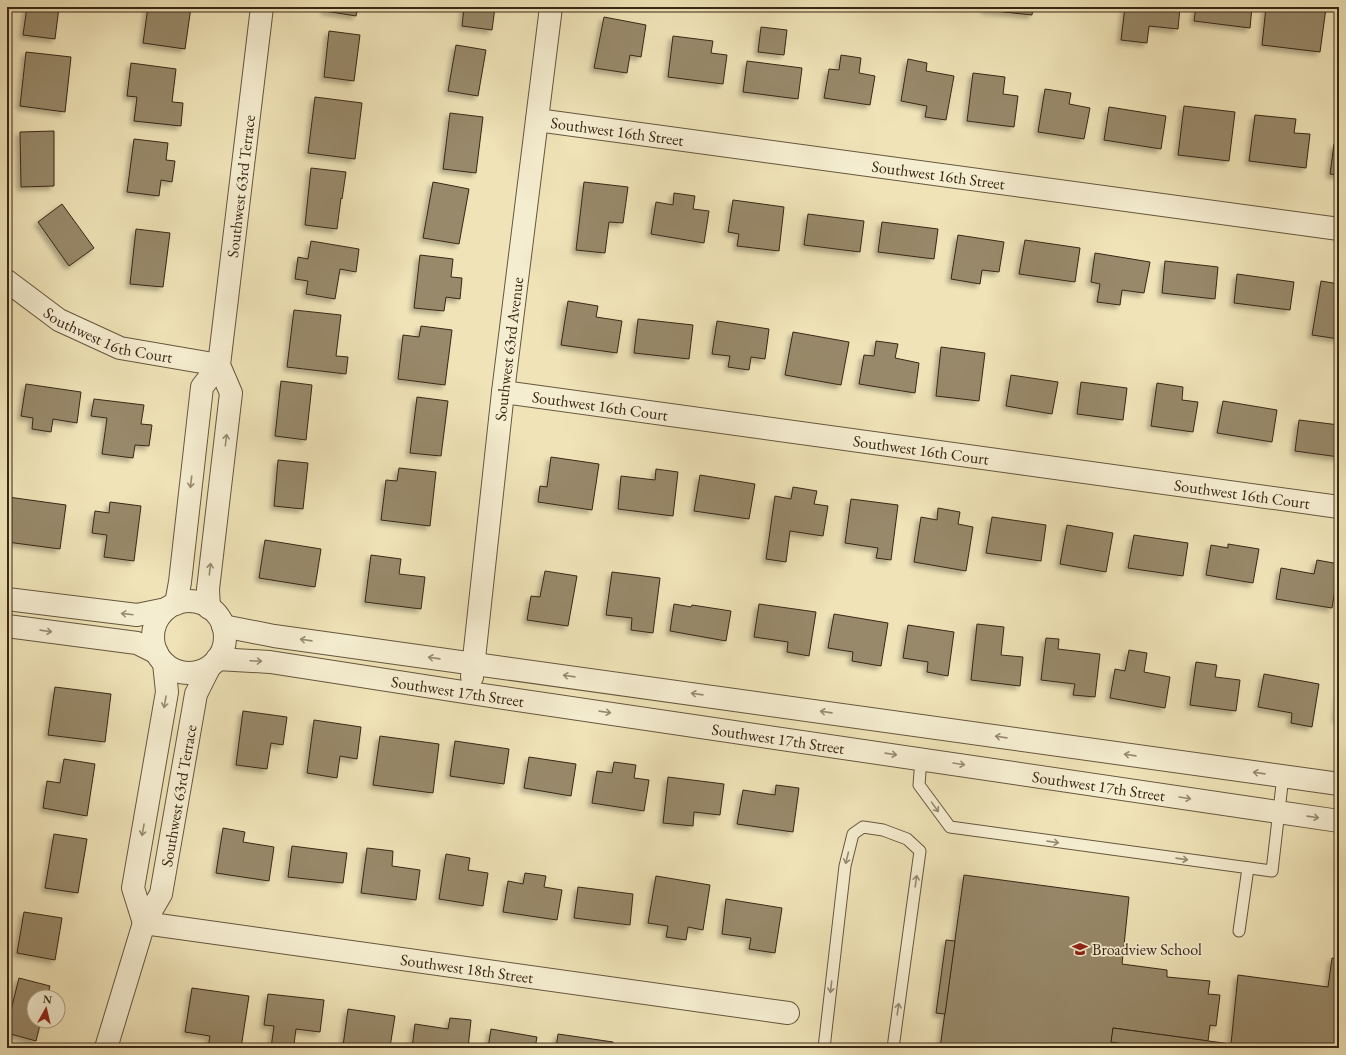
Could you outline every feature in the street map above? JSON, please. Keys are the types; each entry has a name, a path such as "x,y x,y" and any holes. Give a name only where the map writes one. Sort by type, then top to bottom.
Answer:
{"street":[{"name":"Southwest 63rd Terrace","path":"210,608 208,589 231,393 220,366 262,7"},
{"name":"Southwest 63rd Avenue","path":"470,693 504,392 551,7"},
{"name":"Southwest 16th Street","path":"537,120 1339,229"},
{"name":"Southwest 16th Court","path":"7,281 59,320 120,348 220,366"},
{"path":"160,658 153,642 154,630 158,618 171,606 180,582 202,387 220,366"},
{"name":"Southwest 16th Court","path":"504,392 1339,507"},
{"path":"7,598 137,615 187,601 199,602 210,608 218,616 223,626 225,638 223,649 213,664 198,672 185,673 174,670 160,658 137,643 7,626"},
{"name":"Southwest 17th Street","path":"223,626 274,636 1339,784"},
{"name":"Southwest 63rd Terrace","path":"144,923 133,888 167,692 160,658"},
{"name":"Southwest 17th Street","path":"213,664 270,662 470,693 1339,821"},
{"name":"Southwest 63rd Terrace","path":"106,1048 144,923 161,894 196,694 213,664"},
{"path":"861,750 865,717"},
{"name":"Southwest 18th Street","path":"144,923 788,1013"}],"lane":[{"path":"921,759 919,785 950,827 1272,871 1278,812 1284,776"},
{"path":"824,1048 845,866 853,834 863,827 883,830 907,839 920,852 893,1048"},
{"path":"1239,931 1248,868"}],"building":[{"path":"27,7 59,7 55,39 23,35"},
{"path":"148,7 191,7 185,49 143,43"},
{"path":"325,7 358,7 356,16 325,11"},
{"path":"464,7 495,7 492,30 462,26"},
{"path":"985,7 1033,7 1032,15 985,10"},
{"path":"1125,7 1180,7 1178,29 1149,26 1147,43 1121,40"},
{"path":"1196,7 1252,7 1250,28 1194,21"},
{"path":"1266,7 1326,8 1320,52 1262,45"},
{"path":"604,17 646,25 641,57 630,55 627,73 594,68"},
{"path":"761,27 787,30 784,55 758,52"},
{"path":"329,31 360,35 354,81 324,77"},
{"path":"673,36 713,41 711,53 727,55 723,84 668,77"},
{"path":"456,45 486,50 478,96 448,91"},
{"path":"26,52 71,57 65,112 20,106"},
{"path":"841,55 861,58 859,73 875,76 870,105 824,98 829,69 839,70"},
{"path":"908,59 927,63 926,71 954,76 946,120 925,117 927,106 901,101"},
{"path":"747,61 802,68 798,99 743,92"},
{"path":"131,63 176,69 172,102 183,103 181,126 134,121 137,97 127,96"},
{"path":"973,73 1005,77 1003,94 1018,96 1014,127 967,121"},
{"path":"1045,89 1071,93 1069,104 1090,108 1084,139 1038,132"},
{"path":"315,97 362,103 355,159 308,153"},
{"path":"1184,106 1235,112 1229,161 1178,155"},
{"path":"1109,107 1166,116 1161,149 1104,140"},
{"path":"450,113 483,117 476,173 443,169"},
{"path":"1255,115 1296,119 1294,133 1310,134 1306,168 1249,161"},
{"path":"54,131 54,186 21,187 20,132"},
{"path":"134,139 168,143 166,160 175,161 172,182 161,180 159,196 127,192"},
{"path":"1334,144 1339,145 1339,175 1330,174"},
{"path":"311,168 346,172 337,229 305,225"},
{"path":"433,182 469,189 459,244 423,238"},
{"path":"584,182 628,187 623,223 609,222 605,253 576,250"},
{"path":"674,193 695,196 693,209 709,211 704,243 651,234 656,202 673,205"},
{"path":"733,200 784,207 779,251 737,246 739,234 728,232"},
{"path":"62,204 94,248 69,266 38,222"},
{"path":"808,214 864,221 860,252 804,245"},
{"path":"882,222 938,229 934,259 878,252"},
{"path":"136,229 170,233 163,287 130,284"},
{"path":"958,235 1004,242 999,272 982,270 980,284 951,279"},
{"path":"1025,240 1080,248 1075,282 1019,274"},
{"path":"311,241 359,249 356,272 340,269 335,299 306,294 308,281 295,279 298,257 308,259"},
{"path":"1095,253 1150,262 1144,293 1122,290 1120,305 1097,302 1100,284 1091,282"},
{"path":"420,255 453,259 451,277 462,278 460,299 446,297 444,311 414,308"},
{"path":"1165,261 1218,267 1215,299 1162,293"},
{"path":"1237,274 1294,282 1290,310 1234,303"},
{"path":"1321,281 1339,284 1339,339 1312,335"},
{"path":"568,301 598,306 596,317 622,321 617,353 561,345"},
{"path":"294,310 341,315 336,356 348,357 346,374 287,367"},
{"path":"638,319 693,325 689,359 634,353"},
{"path":"717,321 769,329 765,359 751,357 749,370 728,367 730,356 712,354"},
{"path":"421,326 452,330 445,385 398,379 403,335 419,337"},
{"path":"793,332 849,342 841,385 785,375"},
{"path":"876,341 898,344 895,358 919,363 915,393 859,384 864,355 874,356"},
{"path":"941,347 985,353 979,401 936,396"},
{"path":"1011,375 1058,382 1052,414 1006,406"},
{"path":"281,381 312,385 306,440 275,436"},
{"path":"1081,382 1127,388 1123,420 1077,414"},
{"path":"1157,383 1183,387 1182,400 1198,402 1193,432 1151,426"},
{"path":"26,384 81,392 77,423 53,419 51,432 32,429 33,418 21,416"},
{"path":"417,397 448,401 441,456 410,453"},
{"path":"94,399 144,405 141,424 152,425 149,446 135,445 133,458 102,454 107,418 91,416"},
{"path":"1223,401 1277,410 1272,442 1217,433"},
{"path":"1299,420 1339,425 1339,457 1295,451"},
{"path":"551,457 599,464 592,510 538,502 540,486 547,487"},
{"path":"278,460 308,463 303,509 274,506"},
{"path":"399,468 436,472 430,526 381,520 386,480 397,481"},
{"path":"656,469 678,472 673,516 618,509 621,476 655,480"},
{"path":"700,475 755,484 749,519 694,511"},
{"path":"793,487 817,491 814,504 828,506 823,536 790,531 786,562 766,559 775,496 791,499"},
{"path":"8,497 66,505 60,549 7,542"},
{"path":"851,499 898,505 891,560 876,558 878,548 845,543"},
{"path":"110,502 141,506 134,561 104,557 107,535 92,533 95,511 109,513"},
{"path":"938,508 960,512 958,524 973,527 966,571 914,562 921,517 937,520"},
{"path":"992,517 1046,525 1041,561 986,553"},
{"path":"1067,525 1113,533 1106,572 1060,564"},
{"path":"1134,535 1188,543 1183,576 1128,568"},
{"path":"265,540 321,549 315,587 259,578"},
{"path":"1228,544 1259,549 1253,583 1206,575 1211,545 1228,548"},
{"path":"371,555 401,559 399,574 425,577 421,609 365,602"},
{"path":"1317,560 1339,564 1332,608 1276,599 1281,568 1314,574"},
{"path":"545,571 577,576 568,626 527,620 531,596 540,597"},
{"path":"612,572 660,578 653,633 631,630 632,618 606,615"},
{"path":"674,604 691,607 692,605 731,611 726,641 670,631"},
{"path":"759,604 816,612 809,656 787,652 788,642 754,637"},
{"path":"834,614 888,623 881,666 852,661 853,652 828,648"},
{"path":"977,624 1004,627 1001,655 1023,657 1020,686 971,680"},
{"path":"908,625 954,632 948,676 927,672 928,662 903,658"},
{"path":"1046,638 1059,639 1058,649 1100,654 1095,697 1073,695 1075,684 1041,680"},
{"path":"1129,650 1147,653 1144,672 1170,677 1165,708 1110,698 1115,669 1125,671"},
{"path":"1196,662 1217,665 1215,677 1240,680 1236,711 1190,705"},
{"path":"1264,674 1319,684 1312,727 1291,723 1292,713 1258,707"},
{"path":"55,687 111,694 105,742 48,735"},
{"path":"1339,693 1339,719 1336,719"},
{"path":"243,711 287,717 283,745 271,743 267,769 236,765"},
{"path":"314,720 361,727 357,759 340,756 337,778 307,773"},
{"path":"380,736 439,744 433,793 373,785"},
{"path":"455,741 509,749 504,784 450,776"},
{"path":"529,757 576,764 571,796 524,788"},
{"path":"64,759 95,764 87,816 43,808 47,781 60,783"},
{"path":"614,762 636,765 634,778 649,780 644,811 592,803 597,771 612,773"},
{"path":"668,777 724,784 720,815 694,812 693,826 663,823"},
{"path":"776,785 799,788 793,832 737,824 743,790 775,795"},
{"path":"223,828 245,832 243,842 274,847 269,881 216,873"},
{"path":"54,834 87,839 78,893 45,888"},
{"path":"292,846 347,853 343,883 288,877"},
{"path":"367,848 393,851 392,866 420,870 416,900 361,893"},
{"path":"446,854 470,858 468,870 488,873 483,906 439,899"},
{"path":"525,873 546,876 544,887 562,890 557,920 503,912 508,881 523,884"},
{"path":"964,875 1129,897 1122,964 1167,970 1167,977 1210,981 1208,994 1220,995 1216,1026 1210,1025 1208,1041 1113,1028 1111,1048 940,1048"},
{"path":"656,876 710,885 703,930 688,927 686,940 666,937 668,926 648,923"},
{"path":"578,887 633,894 630,925 574,918"},
{"path":"726,899 782,908 775,953 749,949 751,938 722,934"},
{"path":"24,912 62,918 55,960 17,953"},
{"path":"946,940 955,941 945,1014 936,1013"},
{"path":"1332,958 1339,959 1339,1048 1261,1048 1231,1044 1238,975 1328,987"},
{"path":"19,978 50,986 49,989 26,989 26,1029 39,1029 36,1041 7,1033 7,1026"},
{"path":"192,988 249,996 241,1048 208,1048 210,1036 185,1032"},
{"path":"268,994 324,1000 320,1032 296,1029 294,1044 319,1048 271,1048 274,1026 264,1025"},
{"path":"348,1009 395,1016 390,1047 370,1044 369,1048 343,1046"},
{"path":"450,1018 471,1020 468,1048 412,1048 415,1024 448,1029"},
{"path":"1113,1028 1261,1048 1154,1048 1111,1042"},
{"path":"491,1029 537,1037 535,1048 488,1048"},
{"path":"558,1034 613,1042 612,1048 556,1048"}],"place":[{"name":"Broadview School","path":"1080,949"}]}
